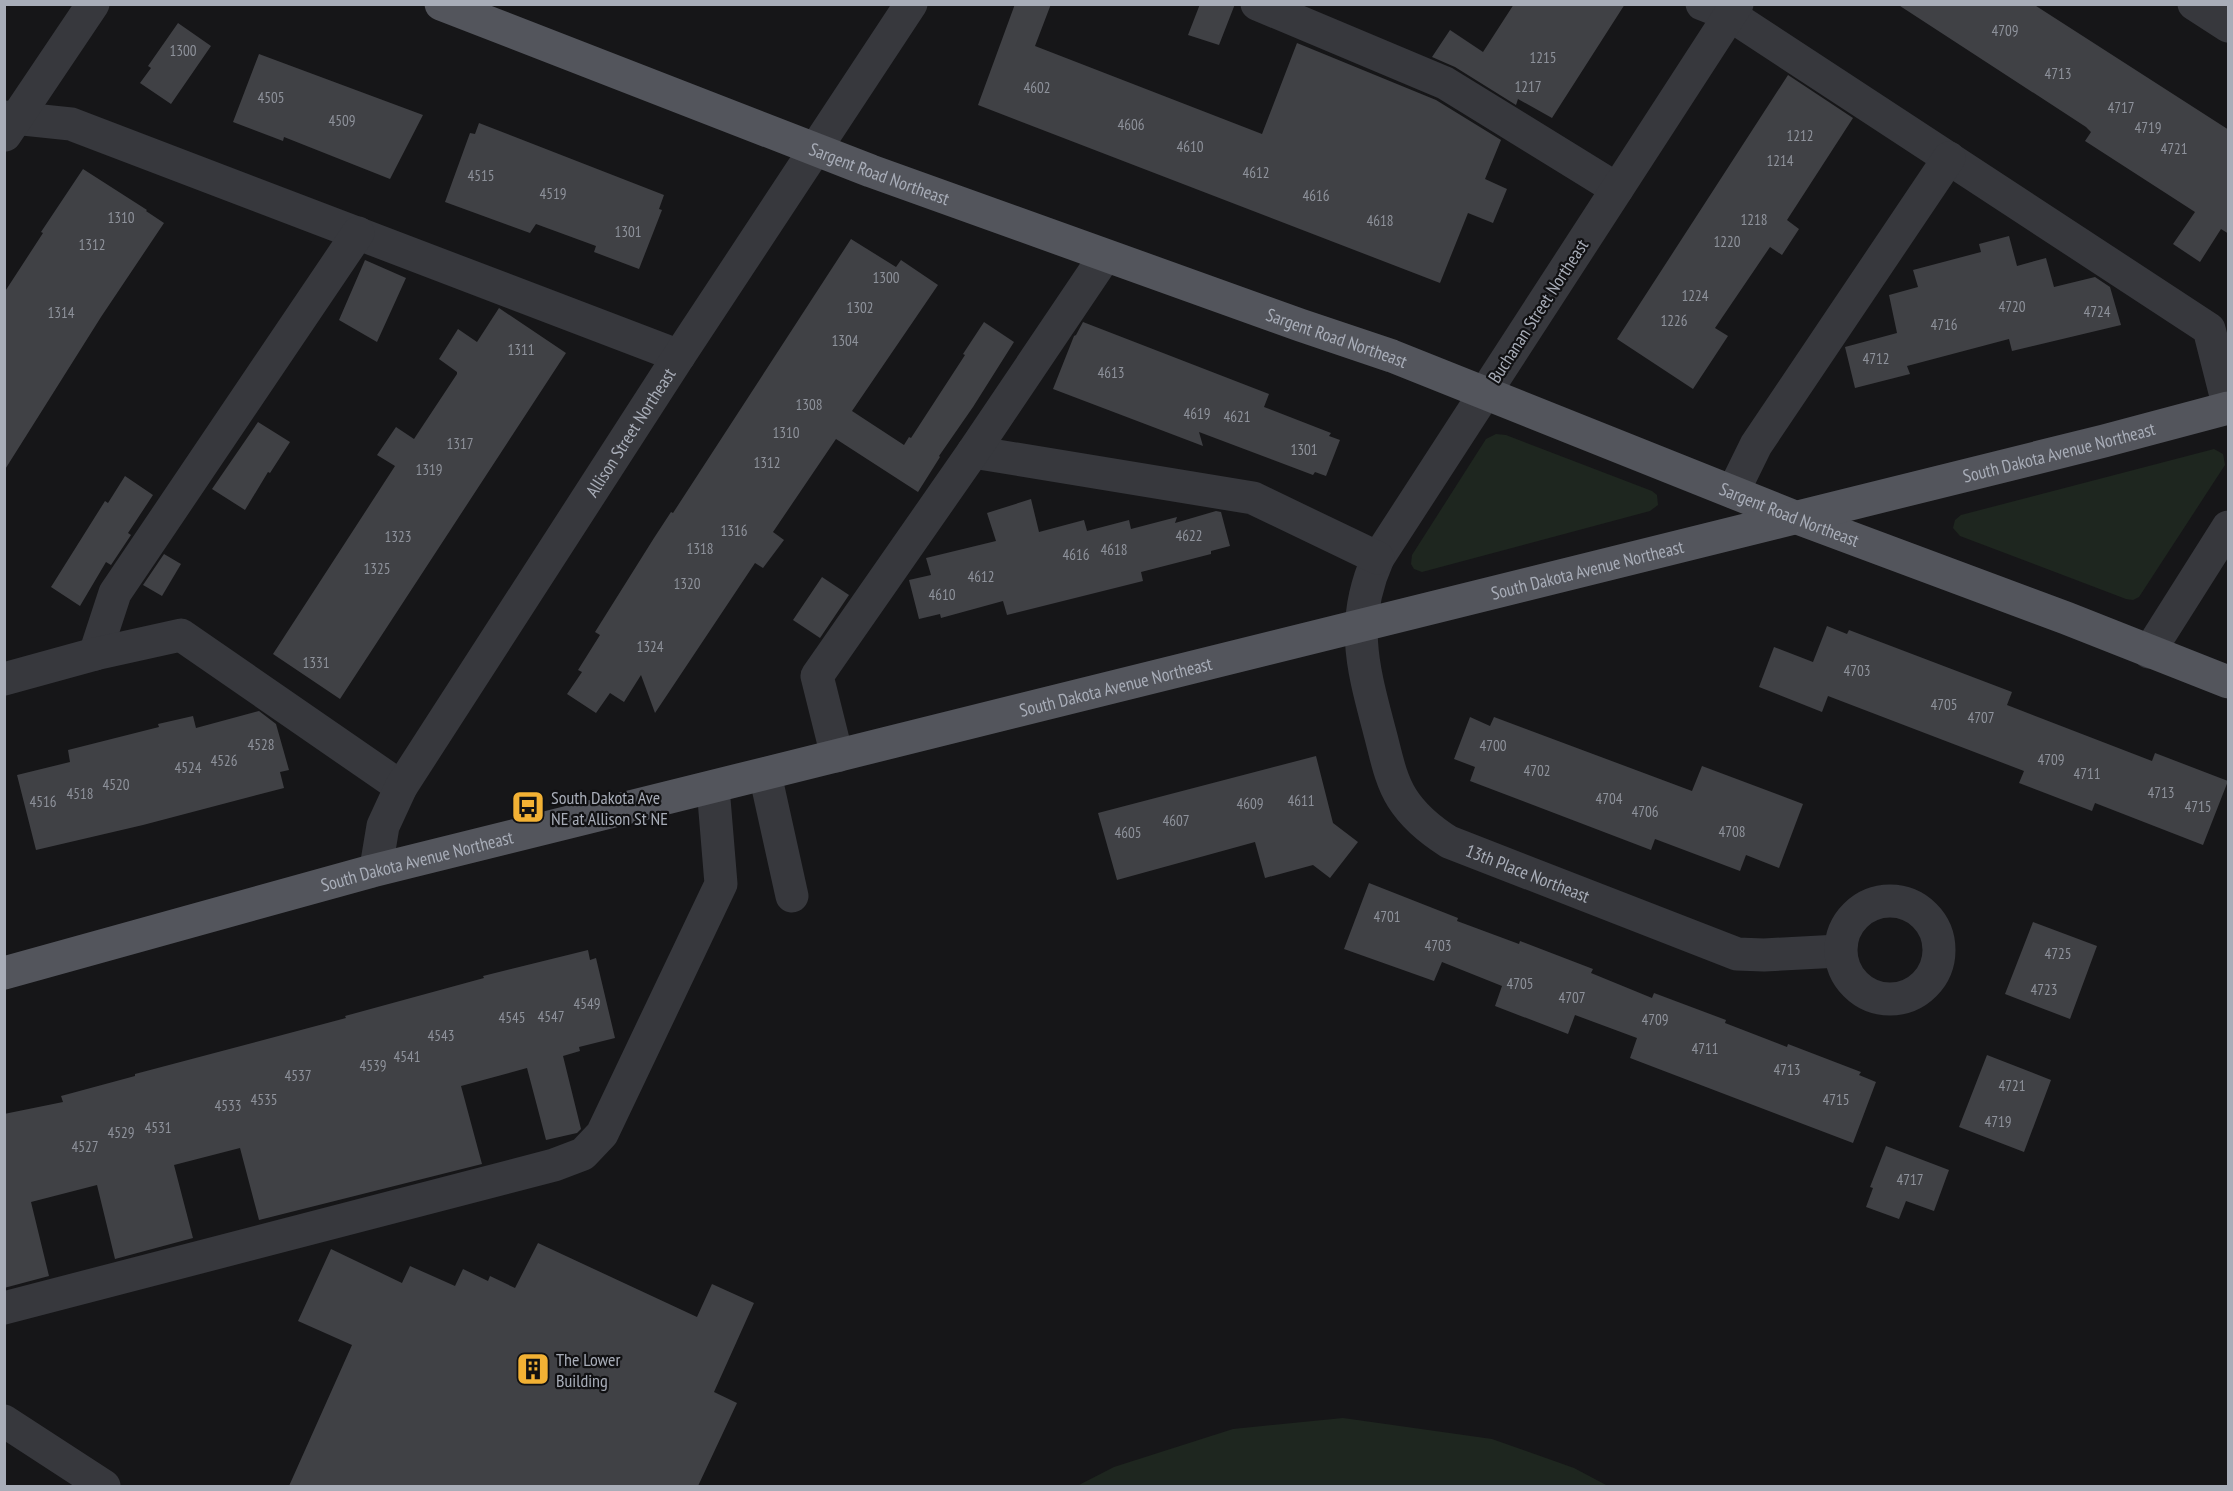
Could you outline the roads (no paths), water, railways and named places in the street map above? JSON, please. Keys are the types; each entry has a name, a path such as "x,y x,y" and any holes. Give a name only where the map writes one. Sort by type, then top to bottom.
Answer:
{"main road":[{"name":"Sargent Road Northeast","path":"441,4 816,150 1105,256 1392,356 1796,517 2229,682"},
{"name":"South Dakota Avenue Northeast","path":"4,973 372,871 1796,517 2229,406"}],"street":[{"path":"8,123 93,4"},
{"name":"Allison Street Northeast","path":"372,871 383,826 401,787 679,356 911,4"},
{"path":"1257,4 1319,16 1444,83 1617,189"},
{"path":"2194,4 2229,26"},
{"path":"1723,8 2210,329 2229,406"},
{"name":"Buchanan Street Northeast","path":"1360,626 1364,600 1377,558 1617,189 1723,8"},
{"path":"8,123 71,124 679,356"},
{"path":"1733,492 1756,445 1949,158"},
{"path":"95,654 115,593 358,233"},
{"path":"837,756 817,676 973,452 1105,256"},
{"path":"973,452 1253,498 1377,558"},
{"path":"2149,651 2229,527"},
{"name":"13th Place Northeast","path":"1360,626 1365,671 1392,777 1401,798 1430,830 1468,851 1737,954 1764,956 1839,951"},
{"path":"4,680 95,654 181,635 401,787"},
{"path":"765,774 792,896"},
{"path":"4,1308 554,1165 583,1154 602,1134 721,884 713,787"},
{"path":"4,1421 104,1486"}],"place":[{"name":"South Dakota Ave NE at Allison St NE","path":"528,807"},
{"name":"The Lower Building","path":"533,1369"}]}
